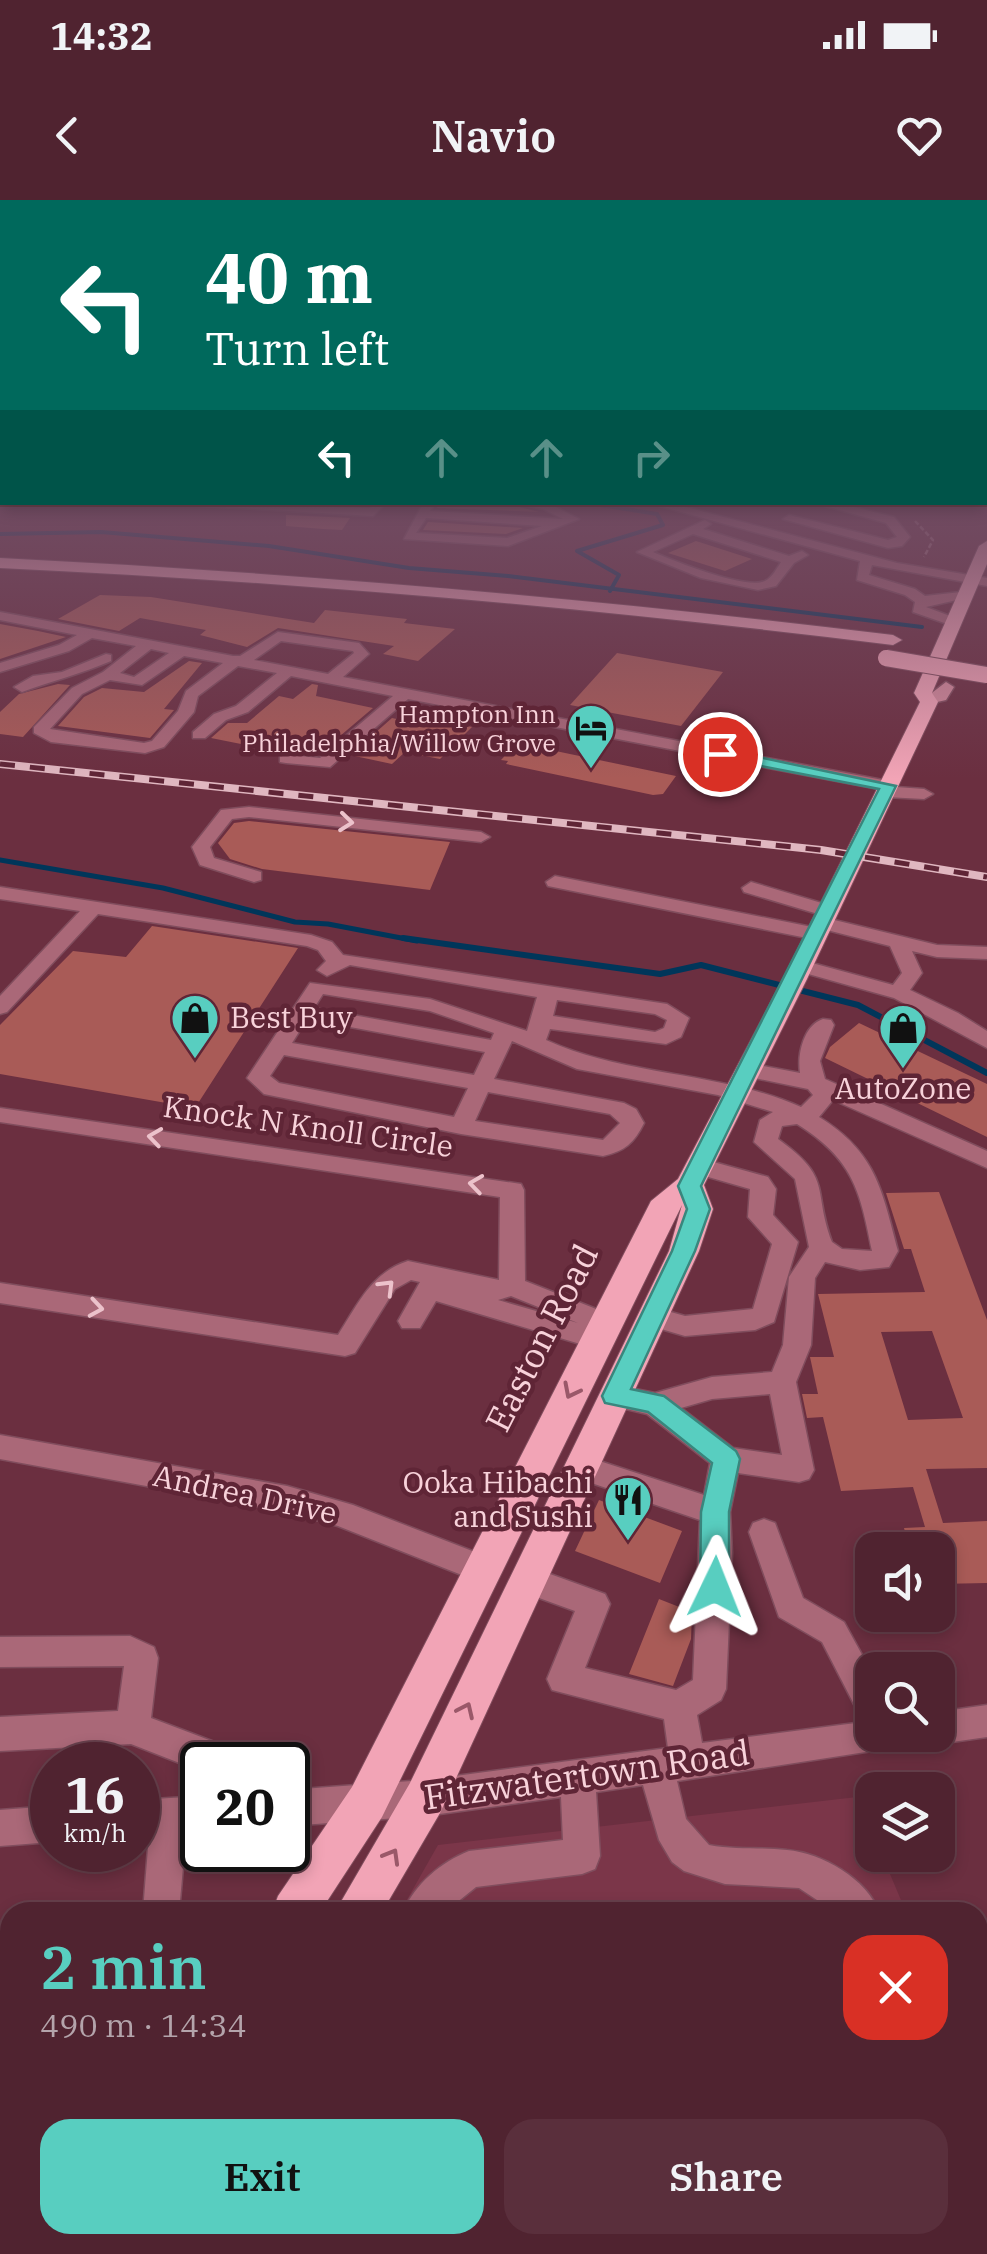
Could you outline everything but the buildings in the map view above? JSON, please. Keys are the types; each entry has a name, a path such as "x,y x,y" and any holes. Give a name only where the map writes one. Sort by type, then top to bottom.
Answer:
{"highway":[{"path":"197,588 890,649 968,651"},
{"path":"407,588 622,607 890,649 987,675"},
{"name":"Easton Road","path":"301,1902 367,1802 666,1201 694,1176 794,981 928,702 923,693 973,588"},
{"name":"Easton Road","path":"946,686 987,592"},
{"name":"Easton Road","path":"363,1902 425,1798 684,1251 698,1209 694,1176"}],"main road":[{"name":"Easton Road","path":"928,702 942,697 946,686"}],"street":[{"path":"897,588 922,601"},
{"path":"954,622 918,609 922,601 966,588"},
{"path":"0,616 924,794"},
{"path":"0,668 64,648 92,632"},
{"path":"142,642 108,675 78,690 40,730 51,737 145,748 158,744 186,712 191,694 278,636 359,647 362,654 332,678"},
{"path":"22,687 38,679 53,679 86,668 142,642"},
{"path":"108,675 137,682 184,650"},
{"path":"199,735 220,717 242,709 290,670"},
{"path":"286,758 324,763 405,692"},
{"path":"510,713 526,694"},
{"path":"703,771 720,754"},
{"path":"254,876 206,860 202,847 227,814 250,812 481,837"},
{"path":"555,882 822,923 937,952 987,953"},
{"path":"752,888 822,923"},
{"path":"0,894 311,940 325,946 338,962"},
{"path":"0,1008 93,908"},
{"path":"898,993 912,973 899,942"},
{"path":"278,1047 482,1082 616,1108 628,1114 632,1123 624,1138 616,1146 603,1148 461,1126 272,1089 258,1078 300,1012 317,987 329,967 350,959 660,1008 678,1018 673,1032 658,1039 538,1031 502,1039 300,1012"},
{"path":"794,981 898,993 952,1017 987,1041"},
{"path":"317,987 408,1000 465,1014 502,1039"},
{"path":"538,1031 549,993"},
{"path":"742,1081 802,1118 848,1150 864,1173 885,1251 880,1260 830,1257 821,1249 815,1236 814,1200 805,1174 766,1142 772,1120 802,1118 820,1106 824,1094 808,1072 808,1053 823,1024"},
{"path":"538,1031 581,1062 742,1081 812,1082 987,1160"},
{"path":"461,1126 502,1039"},
{"name":"Knock N Knoll Circle","path":"0,1114 512,1190 512,1286"},
{"path":"652,1317 685,1326 755,1320 764,1315 780,1269 786,1242 760,1217 764,1189 759,1183 694,1176"},
{"path":"655,1404 726,1459 799,1470 782,1382 797,1345 802,1276 821,1249"},
{"path":"0,1293 344,1346 386,1282 408,1270 494,1291 512,1286 601,1331"},
{"path":"410,1320 430,1289 601,1331"},
{"path":"614,1396 655,1404 712,1388 782,1382"},
{"name":"Andrea Drive","path":"0,1447 287,1499 342,1514 482,1569"},
{"path":"528,1580 594,1604 564,1679 679,1707 709,1689 717,1553 715,1512 726,1459"},
{"path":"581,1468 715,1512"},
{"path":"764,1532 790,1607 833,1632 855,1673"},
{"path":"0,1652 130,1651 142,1658 132,1727"},
{"path":"679,1707 672,1764 674,1834 691,1856 724,1866 792,1868 832,1885 850,1902"},
{"path":"955,1726 987,1721"},
{"path":"0,1734 132,1727 180,1748"},
{"name":"Fitzwatertown Road","path":"310,1806 425,1798 855,1739"},
{"path":"436,1902 452,1880 469,1869 582,1856 577,1778"},
{"path":"161,1902 170,1816"},
{"path":"0,1828 30,1826"}],"shaded area":[{"path":"855,1797 855,1872 889,1872 902,1902 406,1902 438,1845"}],"waterway":[{"path":"604,588 611,589"},
{"path":"611,589 922,627"},
{"path":"0,860 163,888 295,922 328,924 417,941"},
{"path":"403,938 660,974 701,965 858,1005 987,1073"}],"railway":[{"path":"0,764 821,850 987,877"}],"place":[{"name":"Hampton Inn Philadelphia/Willow Grove","path":"591,770"},
{"name":"Best Buy","path":"195,1060"},
{"name":"AutoZone","path":"903,1070"},
{"name":"Ooka Hibachi and Sushi","path":"628,1542"}],"route":[{"path":"715,1587 715,1512 726,1459 655,1404 614,1396 684,1251 698,1209 690,1186 888,786 720,754"}]}
